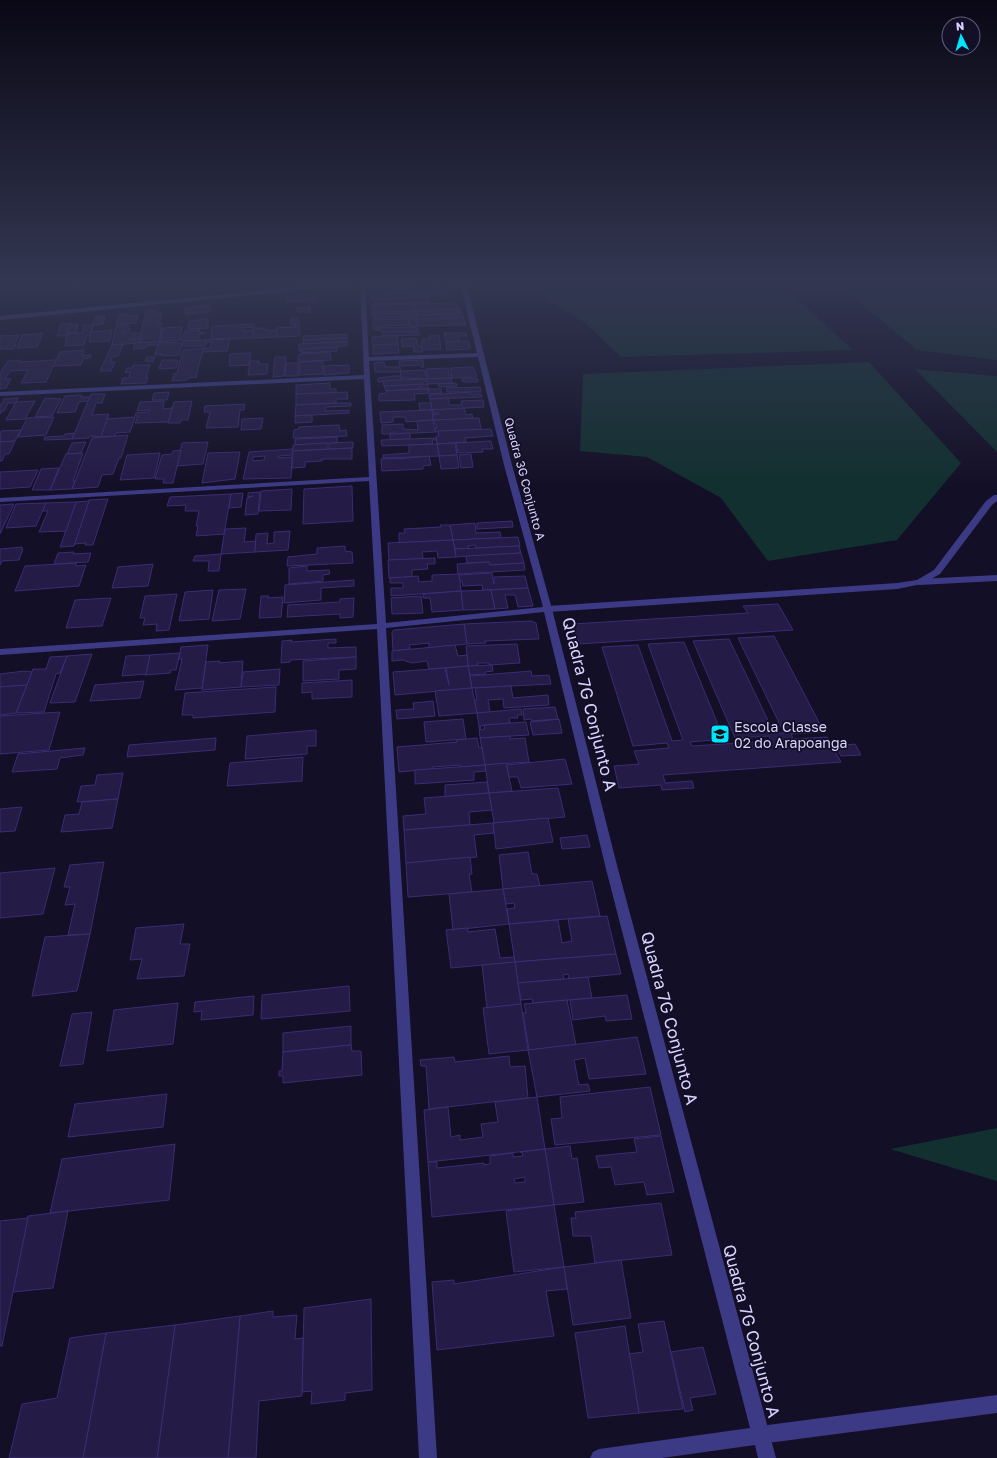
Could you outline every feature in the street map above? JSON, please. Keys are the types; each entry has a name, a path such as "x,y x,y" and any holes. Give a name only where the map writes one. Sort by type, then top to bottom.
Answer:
{"street":[{"path":"366,351 428,1458"},
{"name":"Quadra 3G Conjunto A","path":"480,351 508,465 548,609"},
{"path":"366,359 481,355"},
{"path":"0,394 367,377"},
{"path":"0,500 373,479"},
{"path":"919,582 936,572 989,503 997,497"},
{"path":"0,652 381,626 548,609 896,586 919,582 997,578"},
{"name":"Quadra 7G Conjunto A","path":"548,609 616,884 767,1458"},
{"path":"599,1458 997,1404"}],"green space":[{"path":"615,351 819,351 621,357"},
{"path":"925,351 997,351 997,360"},
{"path":"869,362 961,463 897,540 768,561 721,498 647,457 580,451 583,374"},
{"path":"915,369 997,376 997,452"},
{"path":"997,1128 997,1181 890,1149"}],"building":[{"path":"84,351 82,356 91,355 90,358 83,359 81,365 53,366 60,352"},
{"path":"109,351 120,351 118,356 112,357 110,362 115,362 111,371 100,371"},
{"path":"156,351 180,351 179,355 155,355"},
{"path":"183,351 203,351 197,377 188,378 187,380 172,381 174,374 177,373"},
{"path":"203,351 226,351 203,352"},
{"path":"302,351 336,351 302,353"},
{"path":"373,351 399,351 399,353 373,354"},
{"path":"330,352 331,360 298,362 299,354"},
{"path":"251,353 249,365 229,366 230,354"},
{"path":"147,357 155,357 153,362 145,361"},
{"path":"275,357 286,357 284,376 273,377"},
{"path":"20,360 19,362 56,360 46,382 21,383 28,370 10,371 5,379 11,379 6,388 0,389 0,373 8,361"},
{"path":"162,360 178,360 176,368 159,369"},
{"path":"423,360 424,367 421,367 420,365 400,366 399,361"},
{"path":"250,361 259,361 259,364 268,364 267,374 248,375"},
{"path":"323,361 323,374 299,375 300,362"},
{"path":"384,362 385,367 400,367 401,372 375,372 374,363"},
{"path":"286,363 298,363 298,376 285,376"},
{"path":"133,365 150,365 146,377 148,377 146,383 121,384 123,378 129,378 130,372 125,373 127,368 132,368"},
{"path":"349,365 349,373 324,375 324,366"},
{"path":"473,367 477,377 452,378 450,368"},
{"path":"448,368 449,375 452,375 452,378 428,379 426,369"},
{"path":"425,370 426,379 401,378 400,371"},
{"path":"401,376 402,380 378,382 378,378"},
{"path":"451,378 452,383 428,384 426,379"},
{"path":"426,379 427,381 422,382 423,384 384,386 383,381"},
{"path":"462,379 478,379 478,382 463,382"},
{"path":"330,383 330,389 336,389 336,393 296,394 296,385"},
{"path":"456,383 457,386 439,387 438,384"},
{"path":"428,384 428,389 422,389 422,387 419,387 419,389 386,391 384,386"},
{"path":"480,387 481,392 447,392 446,388"},
{"path":"428,389 429,393 414,394 415,400 379,401 379,394 386,393 386,391"},
{"path":"428,389 441,389 442,393 429,394"},
{"path":"169,392 167,400 152,400 154,393"},
{"path":"347,392 348,399 336,399 336,403 296,405 296,394"},
{"path":"470,392 470,394 481,394 482,397 430,399 429,395"},
{"path":"91,394 105,394 102,403 96,403 92,415 109,414 101,437 90,436 89,438 72,439"},
{"path":"81,395 81,397 90,397 88,401 79,402 75,412 57,413 65,396"},
{"path":"18,398 16,403 8,403 4,411 0,414 0,404 2,404 4,399"},
{"path":"45,398 61,399 52,416 35,417"},
{"path":"448,398 450,405 462,405 461,401 483,400 484,407 432,410 430,399"},
{"path":"35,401 25,419 6,420 16,402"},
{"path":"164,401 163,409 172,408 169,422 135,423 138,416 135,416 136,413 149,412 150,410 137,411 140,402"},
{"path":"192,401 188,420 181,420 180,423 168,423 174,402"},
{"path":"351,403 351,406 326,407 325,411 349,410 349,413 295,416 296,405"},
{"path":"419,403 431,403 432,410 420,410"},
{"path":"245,404 244,410 240,410 238,427 206,428 210,412 204,412 205,406"},
{"path":"464,408 466,415 472,414 473,419 433,420 433,415 439,413 432,413 432,410"},
{"path":"432,410 433,420 406,422 405,417 393,417 393,422 381,423 380,412"},
{"path":"312,415 312,422 295,423 295,416"},
{"path":"54,417 46,435 18,437 27,418"},
{"path":"135,417 130,432 116,433 115,436 101,437 107,419"},
{"path":"263,418 261,429 241,430 242,419"},
{"path":"479,418 481,429 435,432 435,428 437,428 433,420"},
{"path":"433,420 435,432 394,434 393,432 389,434 382,434 382,425 403,424 403,429 418,430 417,421"},
{"path":"339,425 340,431 346,430 347,436 293,438 294,430 299,429 299,427"},
{"path":"491,429 493,436 465,438 466,442 437,444 436,436 439,436 438,431"},
{"path":"21,430 15,441 0,442 1,431"},
{"path":"74,433 72,439 44,440 45,437 64,436 65,434"},
{"path":"410,433 410,439 390,440 390,434"},
{"path":"128,435 121,458 119,458 113,474 102,475 98,487 72,489 92,438"},
{"path":"337,437 337,443 295,445 295,439"},
{"path":"436,438 437,440 432,440 433,444 382,446 381,440"},
{"path":"15,441 9,454 5,454 2,461 0,461 0,442"},
{"path":"491,441 493,449 482,449 483,452 458,453 456,443"},
{"path":"86,442 81,453 67,454 72,443"},
{"path":"208,442 203,464 177,466 182,443"},
{"path":"353,442 353,448 329,449 329,443"},
{"path":"327,443 327,449 293,451 293,445"},
{"path":"455,443 457,455 439,456 437,444"},
{"path":"437,444 439,456 383,458 383,455 409,453 409,445"},
{"path":"352,448 352,459 322,459 322,461 305,462 305,467 292,468 293,451"},
{"path":"293,449 292,455 279,456 278,458 292,457 291,478 243,479 249,452","holes":["265,456 264,460 253,461 253,457"]},
{"path":"181,450 173,483 163,483 164,479 155,479 162,455 172,454 173,451"},
{"path":"240,452 235,479 202,483 208,453"},
{"path":"83,453 73,481 75,481 72,489 50,490 66,454"},
{"path":"160,453 154,478 120,480 127,455"},
{"path":"471,454 473,467 461,468 459,455"},
{"path":"457,455 459,468 441,469 439,456"},
{"path":"429,456 431,465 423,466 423,469 382,471 381,459"},
{"path":"59,468 50,490 32,490 41,469"},
{"path":"38,470 30,487 0,489 0,472"},
{"path":"352,486 353,521 303,524 304,489"},
{"path":"292,489 291,510 259,511 261,491"},
{"path":"260,492 258,514 245,515 247,498 253,496 248,497 248,493"},
{"path":"243,493 241,507 229,508 231,494"},
{"path":"231,494 224,534 196,536 199,511 185,511 186,505 167,506 170,497"},
{"path":"108,499 93,545 85,545 86,543 74,544 89,500"},
{"path":"89,501 74,546 60,547 76,502"},
{"path":"76,502 66,531 39,532 48,511 42,511 45,503"},
{"path":"46,503 36,526 6,528 16,504"},
{"path":"14,504 0,534 0,505"},
{"path":"512,521 513,527 477,529 477,523"},
{"path":"475,523 476,533 500,532 501,538 453,540 450,525"},
{"path":"440,525 450,525 453,540 399,543 399,533 405,533 404,529 441,527"},
{"path":"246,528 244,542 256,541 255,552 221,554 225,529"},
{"path":"290,531 288,550 255,552 256,534 268,533 267,544 274,543 274,532"},
{"path":"518,537 520,546 476,548 475,545 468,546 469,549 455,549 453,540"},
{"path":"453,540 456,557 438,558 437,551 422,552 423,559 389,560 388,543"},
{"path":"345,546 345,551 352,552 353,563 287,566 288,557 317,554 317,548"},
{"path":"519,546 521,553 456,557 455,549"},
{"path":"22,547 23,549 19,560 2,561 0,565 0,549"},
{"path":"74,552 73,554 91,553 88,562 54,564 58,553"},
{"path":"521,553 524,563 490,565 489,562 467,563 466,556"},
{"path":"221,554 219,571 208,571 209,561 193,561 195,556"},
{"path":"435,558 435,564 427,564 428,569 412,570 412,577 389,578 388,560"},
{"path":"489,562 490,565 524,563 525,570 458,574 457,564"},
{"path":"76,563 76,566 86,565 79,586 15,591 25,566"},
{"path":"153,564 148,586 112,588 118,567"},
{"path":"307,566 307,571 329,570 330,574 323,575 323,581 289,584 289,568"},
{"path":"492,573 494,584 494,577 525,576 528,588 483,590 482,585 463,586 462,581 459,581 459,575"},
{"path":"459,574 461,591 391,596 391,588 403,588 403,583 390,583 390,578 418,576 419,582 432,581 432,575"},
{"path":"354,580 354,586 321,588 321,600 284,603 285,585"},
{"path":"528,588 533,606 518,607 515,595 505,595 508,608 495,609 491,590"},
{"path":"246,589 240,619 212,621 219,590"},
{"path":"213,590 209,619 179,621 185,592"},
{"path":"491,590 495,609 463,610 461,591"},
{"path":"461,591 463,610 432,612 430,598 423,598 423,594"},
{"path":"177,594 169,630 156,631 157,624 143,625 145,618 140,618 145,596"},
{"path":"261,596 269,596 268,598 283,597 281,617 259,618"},
{"path":"421,596 423,613 392,614 391,598"},
{"path":"111,598 102,626 66,628 75,600"},
{"path":"354,598 353,617 340,618 340,614 287,617 288,605 340,602 340,599"},
{"path":"778,604 793,630 579,644 573,624 748,613 743,606"},
{"path":"531,621 536,623 539,639 485,641 486,643 467,644 464,624"},
{"path":"464,624 467,644 429,648 429,643 409,645 410,649 393,651 392,632 394,630"},
{"path":"774,636 824,732 791,734 793,739 827,737 841,762 663,775 665,783 692,781 694,788 662,790 661,785 619,788 614,766 639,764 634,751 669,748 667,743 633,746 602,647 638,645 672,741 683,740 648,644 684,642 724,739 690,742 692,746 771,741 769,736 735,738 693,641 729,639 774,733 784,733 738,638"},
{"path":"336,639 336,643 328,643 328,648 356,647 356,657 290,660 290,662 281,663 282,641 292,640 291,642"},
{"path":"517,644 520,663 489,665 489,663 477,663 478,665 468,666 466,646"},
{"path":"208,645 202,688 175,690 182,659 179,659 181,647"},
{"path":"455,645 458,656 467,655 468,666 429,669 427,661 412,663 403,660 392,661 392,651"},
{"path":"180,653 176,670 171,670 170,673 145,675 150,655"},
{"path":"92,654 75,702 50,703 67,656"},
{"path":"150,655 146,674 122,676 126,656"},
{"path":"67,656 60,673 56,674 44,712 16,713 33,669 46,669 50,657"},
{"path":"356,657 356,669 339,670 339,679 303,681 303,661"},
{"path":"220,661 219,663 243,661 241,687 202,690 206,662"},
{"path":"492,665 493,671 485,672 485,674 470,675 468,666"},
{"path":"468,666 472,688 395,695 393,672 445,668 449,685 446,668"},
{"path":"280,669 279,685 241,687 243,672"},
{"path":"24,671 32,672 27,685 0,687 0,674"},
{"path":"531,671 532,676 549,675 551,684 472,688 470,676"},
{"path":"352,680 352,697 312,699 312,692 302,693 302,683"},
{"path":"144,681 140,698 90,701 95,685"},
{"path":"27,685 16,713 0,715 0,687"},
{"path":"511,686 513,698 548,695 549,705 504,708 503,699 488,700 490,712 477,713 474,700 477,700 475,688"},
{"path":"276,687 275,712 193,718 193,715 182,715 185,693"},
{"path":"472,688 477,713 439,716 435,691"},
{"path":"433,701 435,716 397,719 396,710 414,709 413,703"},
{"path":"555,707 558,719 532,721 531,719 524,720 523,709"},
{"path":"521,709 522,715 517,715 518,718 509,718 510,723 479,726 477,713"},
{"path":"60,712 49,750 0,754 0,716"},
{"path":"463,719 466,739 426,742 424,722"},
{"path":"559,719 562,733 533,735 530,722"},
{"path":"526,722 529,735 480,738 479,726 481,730 485,729 484,725"},
{"path":"316,730 316,746 307,746 307,754 245,759 247,736"},
{"path":"510,736 510,739 525,738 529,762 485,765 480,738"},
{"path":"216,738 215,750 127,757 129,745"},
{"path":"477,738 479,748 482,747 485,765 433,767 433,769 399,772 397,747 457,742 456,740"},
{"path":"855,744 861,755 841,756 836,746"},
{"path":"85,748 83,755 60,758 57,769 12,772 18,754"},
{"path":"303,757 302,781 227,786 230,763"},
{"path":"565,759 572,784 521,788 518,777 509,777 507,765"},
{"path":"506,763 512,791 489,793 485,765"},
{"path":"485,765 486,771 474,772 474,780 415,784 415,770"},
{"path":"123,773 118,799 77,802 81,786 95,785 97,775"},
{"path":"487,782 489,793 445,797 445,785"},
{"path":"558,788 565,817 494,823 489,793"},
{"path":"489,793 492,810 469,812 470,825 404,830 403,816 426,814 424,798"},
{"path":"118,799 112,828 61,832 65,815 79,814 82,802"},
{"path":"22,807 15,831 0,832 0,809"},
{"path":"548,818 553,842 496,849 493,823"},
{"path":"493,823 494,833 474,835 477,857 406,863 404,830"},
{"path":"587,835 590,847 562,849 560,838"},
{"path":"528,852 532,874 537,874 540,886 503,889 499,855"},
{"path":"470,857 472,874 469,874 472,892 408,897 406,863"},
{"path":"104,862 90,934 68,935 75,904 65,905 70,887 64,887 70,865"},
{"path":"55,868 43,914 0,918 0,873"},
{"path":"592,881 600,916 509,924 507,909 515,908 514,903 506,904 503,889"},
{"path":"503,889 509,924 453,930 449,894"},
{"path":"607,916 616,954 515,962 509,924 558,920 562,943 572,941 568,919"},
{"path":"184,924 180,944 190,944 184,976 137,979 142,959 130,960 136,928"},
{"path":"467,928 468,932 495,929 500,958 514,957 515,962 451,968 446,930"},
{"path":"90,934 77,991 32,996 45,937"},
{"path":"616,954 621,974 569,979 568,974 563,975 564,979 518,983 515,962"},
{"path":"515,962 521,1004 487,1008 482,965"},
{"path":"588,977 592,998 533,1003 532,999 521,1000 518,983"},
{"path":"349,986 350,1011 261,1019 262,995"},
{"path":"627,995 632,1019 606,1021 605,1016 573,1020 570,1000"},
{"path":"254,996 253,1015 201,1020 202,1011 194,1012 195,1002"},
{"path":"567,1000 576,1045 529,1050 523,1013 526,1013 524,1004"},
{"path":"178,1003 173,1044 107,1051 114,1010"},
{"path":"521,1004 528,1050 489,1054 483,1008"},
{"path":"92,1012 83,1064 60,1066 72,1014"},
{"path":"351,1026 351,1045 283,1052 283,1033"},
{"path":"637,1037 646,1074 589,1079 585,1058 574,1060 579,1085 588,1084 590,1091 537,1097 528,1050"},
{"path":"351,1045 352,1051 361,1051 362,1075 283,1083 283,1076 279,1076 279,1071 282,1071 283,1052"},
{"path":"509,1056 510,1067 525,1066 528,1098 429,1109 426,1066 421,1066 420,1060 454,1057 455,1062"},
{"path":"650,1087 661,1135 555,1145 551,1119 562,1118 560,1097"},
{"path":"167,1094 163,1127 68,1137 75,1104"},
{"path":"537,1097 545,1149 428,1162 424,1110 448,1107 451,1137 460,1135 460,1140 483,1137 481,1124 498,1122 495,1102"},
{"path":"661,1136 674,1192 647,1195 644,1182 615,1185 611,1167 599,1168 596,1156 637,1152 634,1139"},
{"path":"175,1144 169,1200 50,1213 62,1159"},
{"path":"570,1146 572,1159 577,1158 584,1202 554,1205 545,1149"},
{"path":"545,1149 554,1205 432,1217 428,1162 437,1162 437,1168 484,1163 484,1165 490,1164 490,1156 513,1153 513,1157 523,1156 522,1152 520,1152","holes":["525,1177 525,1182 515,1183 514,1179"]},
{"path":"661,1203 672,1255 595,1263 591,1236 573,1236 571,1218 576,1218 575,1212"},
{"path":"554,1205 564,1267 514,1272 506,1211"},
{"path":"68,1211 53,1288 13,1292 28,1216"},
{"path":"28,1218 2,1346 0,1346 0,1221"},
{"path":"621,1260 631,1318 573,1325 564,1267"},
{"path":"564,1267 567,1289 546,1291 554,1336 437,1350 432,1282 454,1280 454,1284"},
{"path":"371,1299 372,1390 345,1393 345,1400 311,1404 312,1391 302,1392 304,1308"},
{"path":"273,1311 273,1317 297,1315 295,1339 303,1338 302,1396 259,1401 256,1458 228,1458 240,1316"},
{"path":"240,1316 228,1458 157,1458 175,1325"},
{"path":"664,1321 683,1409 639,1413 629,1354 643,1352 638,1324"},
{"path":"175,1325 157,1458 83,1458 106,1333"},
{"path":"625,1326 639,1413 588,1418 575,1333"},
{"path":"106,1333 83,1458 9,1458 22,1404 57,1398 70,1338"},
{"path":"703,1347 716,1394 690,1398 693,1410 685,1412 671,1352"}],"place":[{"name":"Escola Classe 02 do Arapoanga","path":"720,734"}]}
